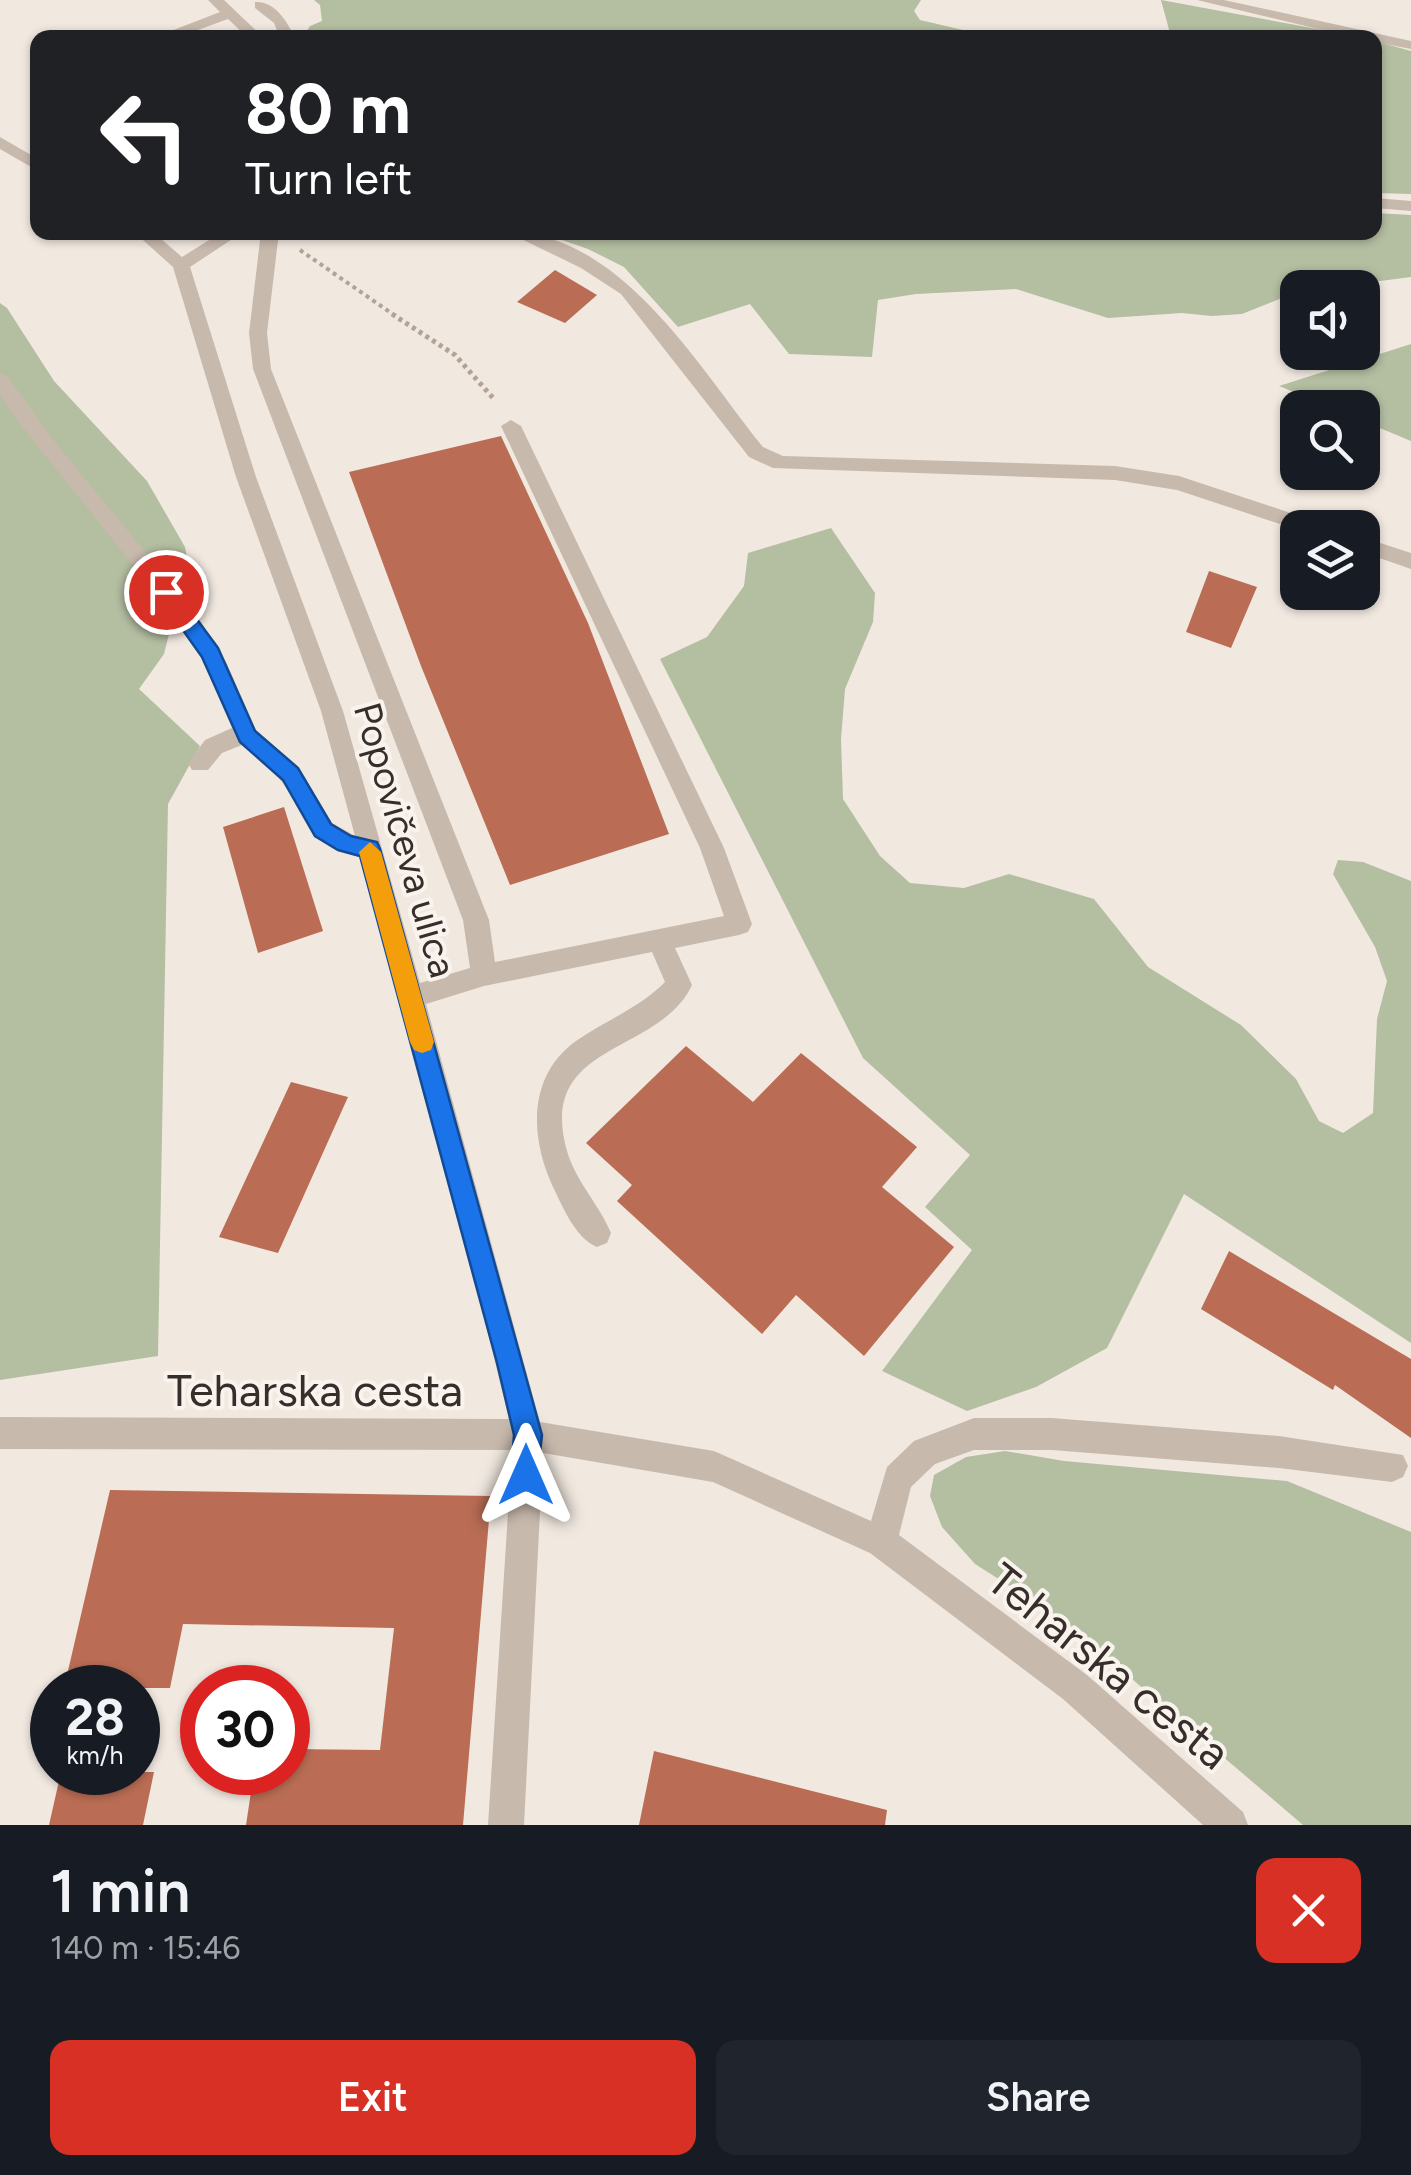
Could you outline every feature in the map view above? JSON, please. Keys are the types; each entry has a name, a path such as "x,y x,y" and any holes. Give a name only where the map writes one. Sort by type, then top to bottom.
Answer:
{"street":[{"path":"215,0 248,30"},
{"path":"1204,0 1345,30"},
{"path":"260,6 280,20 284,30"},
{"path":"182,30 230,13"},
{"path":"1382,38 1411,44"},
{"path":"0,142 30,161"},
{"path":"1382,204 1411,206"},
{"path":"151,240 181,265 222,240"},
{"path":"269,240 258,333 262,369 476,920 484,975"},
{"path":"535,240 571,254 627,290 756,452 780,462 1115,473 1179,483 1280,517"},
{"name":"Popovičeva ulica","path":"181,265 246,476 332,711 483,1256 528,1435 506,1825"},
{"path":"0,380 56,462 143,562 211,654 247,736 290,774 323,830 346,844 369,849"},
{"path":"410,998 484,975 739,924 712,848 511,426"},
{"path":"1380,550 1411,560"},
{"path":"200,763 208,750 222,740 247,736"},
{"path":"597,1233 568,1194 550,1141 549,1097 573,1059 651,1012 679,985 659,940"},
{"name":"Teharska cesta","path":"0,1434 528,1435 714,1466 882,1542 1075,1687 1230,1825"},
{"path":"882,1542 898,1478 926,1452 974,1434 1052,1434 1279,1452 1392,1466"}],"path":[{"path":"282,240 463,358 511,426"}],"green space":[{"path":"314,0 921,0 914,11 920,20 963,30 307,30 322,21 320,5"},
{"path":"1161,0 1323,30 1169,30"},
{"path":"1382,43 1411,51 1411,194 1382,193"},
{"path":"1382,213 1411,215 1411,277 1380,281 1380,270 1280,270 1280,299 1242,314 1212,316 1182,313 1108,318 1016,289 916,294 878,300 872,357 789,354 750,304 678,327 624,267 562,240 1382,240"},
{"path":"0,303 54,381 147,481 185,547 197,610 169,634 164,654 139,689 200,746 168,804 158,1356 0,1380"},
{"path":"1411,344 1411,441 1380,428 1380,390 1289,390 1279,386 1329,370 1380,370 1380,354"},
{"path":"831,528 875,593 873,622 845,689 841,739 843,799 880,856 910,883 964,888 1009,874 1094,899 1148,967 1241,1025 1296,1079 1319,1121 1343,1133 1373,1113 1377,1019 1387,981 1375,947 1333,874 1338,860 1363,862 1411,881 1411,1343 1184,1194 1107,1348 1036,1387 967,1411 882,1371 972,1250 925,1207 970,1155 863,1058 660,659 707,637 744,586 748,553"},
{"path":"1005,1451 1064,1461 1287,1481 1411,1532 1411,1825 1303,1825 1063,1620 975,1564 942,1527 930,1496 934,1475 966,1457"}],"building":[{"path":"555,270 597,295 565,323 517,302"},
{"path":"501,436 588,623 669,834 510,885 421,666 349,472"},
{"path":"1209,571 1257,587 1231,648 1186,632"},
{"path":"284,807 323,931 258,953 223,827"},
{"path":"686,1046 753,1102 801,1053 917,1147 882,1187 954,1247 864,1356 796,1295 762,1334 617,1201 632,1185 586,1143"},
{"path":"291,1082 348,1097 278,1253 219,1237"},
{"path":"1229,1251 1411,1359 1411,1438 1335,1385 1333,1390 1201,1309"},
{"path":"110,1490 491,1496 463,1825 246,1825 251,1795 310,1795 310,1749 380,1750 394,1628 183,1624 170,1688 160,1688 160,1665 69,1665"},
{"path":"654,1751 887,1810 885,1825 639,1825"},
{"path":"56,1795 149,1795 143,1825 49,1825"}],"slow traffic":[{"path":"370,852 422,1042"}],"route":[{"path":"166,592 211,654 247,736 290,774 323,830 346,844 369,849 510,1363 528,1435 526,1475"}]}
